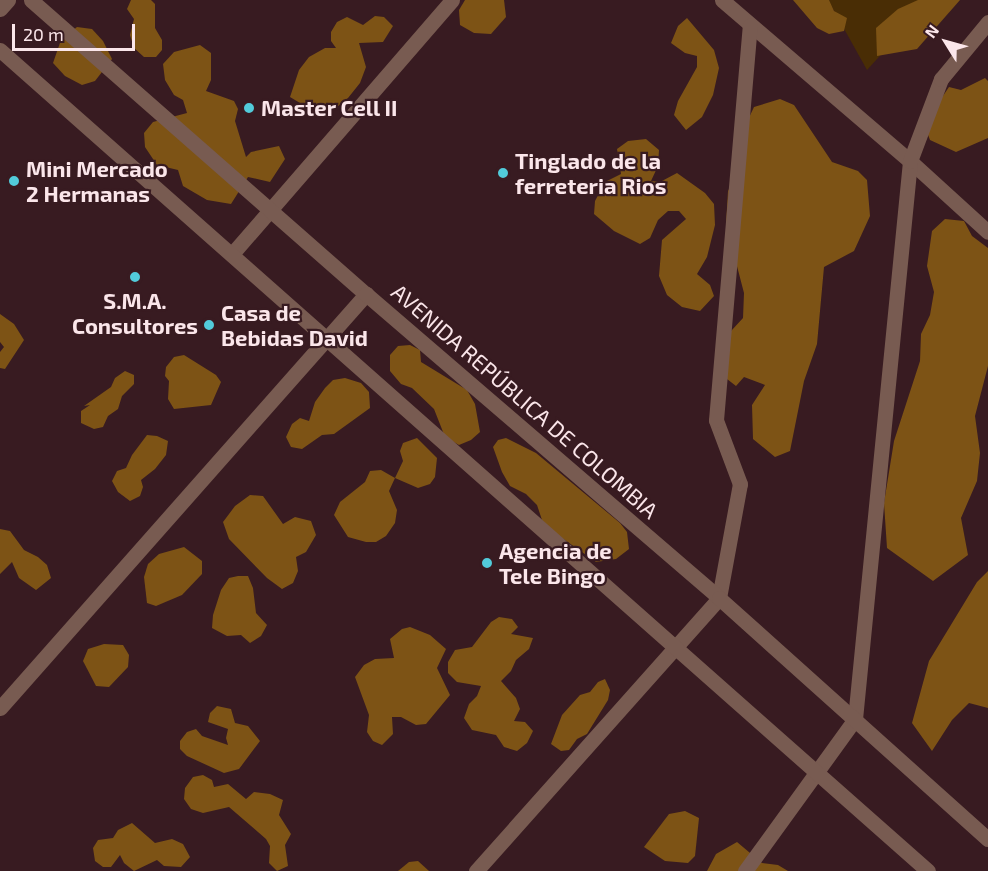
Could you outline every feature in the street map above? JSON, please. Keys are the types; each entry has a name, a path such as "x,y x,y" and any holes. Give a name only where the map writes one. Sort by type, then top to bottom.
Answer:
{"street":[{"path":"0,9 8,0"},
{"name":"AVENIDA REPÚBLICA DE COLOMBIA","path":"31,0 366,294 720,598 988,839"},
{"path":"232,254 452,0"},
{"path":"722,0 910,160 988,232"},
{"path":"745,871 855,719 910,160 941,79 988,22"},
{"path":"476,871 720,598 740,484 716,420 750,25"},
{"path":"0,50 928,871"},
{"path":"0,708 366,294"}],"shaded area":[{"path":"131,0 151,0 155,4 155,28 162,40 162,50 156,57 144,57 134,48 130,35 134,19 127,9"},
{"path":"465,0 504,0 506,17 491,34 474,33 460,25 459,10"},
{"path":"793,0 829,0 834,11 847,18 844,31 829,34 817,28"},
{"path":"828,0 931,0 867,70"},
{"path":"918,0 960,0 917,49 877,56 876,28 898,9"},
{"path":"375,16 384,17 393,26 383,42 359,43 366,67 360,83 348,98 337,107 310,109 290,97 299,70 309,57 325,48 336,48 331,41 331,32 337,22 347,17 363,25"},
{"path":"687,18 714,50 719,68 713,95 702,117 686,130 674,115 678,101 697,67 697,56 685,53 671,43 678,26"},
{"path":"77,27 92,29 103,41 112,59 95,81 82,85 65,76 53,63 61,40"},
{"path":"200,45 211,53 211,80 206,91 234,101 238,109 235,121 246,157 251,152 279,146 285,159 270,182 248,177 231,204 207,200 183,186 178,170 157,165 145,147 144,133 153,122 187,113 183,100 174,95 165,80 163,64 174,52"},
{"path":"985,78 988,81 988,138 956,152 930,140 924,124 949,87 961,90"},
{"path":"780,99 794,105 832,162 858,171 867,180 870,216 854,251 824,267 817,344 804,381 790,451 775,457 753,439 752,405 765,385 744,377 736,386 718,372 720,343 743,318 744,293 726,224 728,191 739,169 738,141 754,107"},
{"path":"646,139 659,150 658,166 651,181 660,182 677,173 705,193 714,204 715,225 707,257 697,274 710,285 714,296 700,311 682,307 667,295 659,276 662,240 686,219 679,211 668,211 658,220 650,238 640,244 614,231 594,214 595,201 605,182 621,174 617,149 628,141"},
{"path":"945,219 964,221 972,236 988,248 988,366 975,416 980,453 977,481 961,518 968,555 933,581 887,548 884,503 894,441 920,361 921,334 930,315 934,292 927,266 932,231"},
{"path":"0,314 14,324 24,340 5,369 0,368 0,352 4,347 0,342"},
{"path":"410,345 420,350 421,362 467,390 475,404 480,432 471,440 459,445 445,437 434,409 412,388 401,384 390,371 390,355 398,346"},
{"path":"184,355 216,375 221,382 211,405 174,409 168,399 169,381 165,376 166,367 174,357"},
{"path":"125,371 134,375 134,384 122,396 118,409 108,416 103,427 94,429 81,423 81,411 90,405 84,406 111,387 115,378"},
{"path":"345,378 361,383 369,392 370,408 334,434 322,435 302,449 291,447 286,437 292,424 300,418 309,421 315,402 325,388 333,380"},
{"path":"147,435 168,441 166,455 155,469 141,480 143,487 140,496 130,501 118,492 112,481 117,471 126,468 132,455"},
{"path":"417,438 437,458 435,477 430,484 418,488 395,478 403,461 400,451 403,443"},
{"path":"506,438 536,453 620,523 627,532 629,549 616,559 596,562 555,533 542,520 537,505 526,494 510,486 502,472 493,447 498,440"},
{"path":"381,470 395,478 389,491 397,510 395,523 386,536 376,542 348,537 334,515 340,502 365,482 370,471"},
{"path":"250,495 263,496 283,524 295,517 311,521 316,535 306,552 296,557 298,571 293,583 282,589 267,578 229,539 223,522 235,506"},
{"path":"0,529 10,531 24,550 47,565 51,578 36,590 19,578 12,562 0,574"},
{"path":"184,547 202,561 202,574 182,595 156,606 147,603 144,577 148,564 159,554"},
{"path":"988,571 988,708 969,703 952,720 932,751 912,723 929,661 977,582"},
{"path":"248,576 253,588 256,613 267,625 261,636 250,643 241,635 227,636 212,628 213,615 221,590 229,578"},
{"path":"499,617 512,619 518,627 511,634 533,638 529,649 516,660 511,671 501,681 516,698 520,709 514,721 525,722 533,731 527,743 517,751 504,747 496,735 472,730 464,718 469,704 477,696 481,686 457,682 448,673 448,662 455,650 472,647 491,622"},
{"path":"410,627 430,635 446,649 437,668 450,695 426,724 416,725 401,717 392,717 393,734 382,745 373,741 367,732 369,715 355,677 364,665 375,659 394,658 390,639 402,629"},
{"path":"104,644 123,645 129,655 128,667 109,687 96,686 83,661 88,649"},
{"path":"605,679 610,690 608,700 587,734 577,739 569,750 561,751 551,744 562,715 580,695 590,692 598,682"},
{"path":"217,706 231,709 235,723 248,726 260,741 239,769 224,773 187,756 180,749 180,741 187,732 196,729 202,736 228,745 226,738 228,729 208,722 210,713"},
{"path":"203,775 212,780 214,787 228,784 246,799 254,792 270,794 283,800 279,815 291,834 285,845 288,866 277,871 269,863 270,846 266,839 229,807 203,813 191,809 184,799 185,788 193,777"},
{"path":"685,811 699,818 695,856 688,863 665,861 644,847 669,814"},
{"path":"132,823 155,843 172,839 183,844 190,857 181,867 164,866 157,860 134,871 124,863 120,855 111,867 103,867 95,861 93,848 98,840 113,838 118,830"},
{"path":"737,842 762,863 778,865 788,871 707,871 716,854"},
{"path":"418,861 429,871 398,871 409,862"}],"place":[{"name":"Master Cell II","path":"249,108"},
{"name":"Tinglado de la ferreteria Rios","path":"503,173"},
{"name":"Mini Mercado 2 Hermanas","path":"14,181"},
{"name":"S.M.A. Consultores","path":"135,277"},
{"name":"Casa de Bebidas David","path":"209,325"},
{"name":"Agencia de Tele Bingo","path":"487,563"}]}
